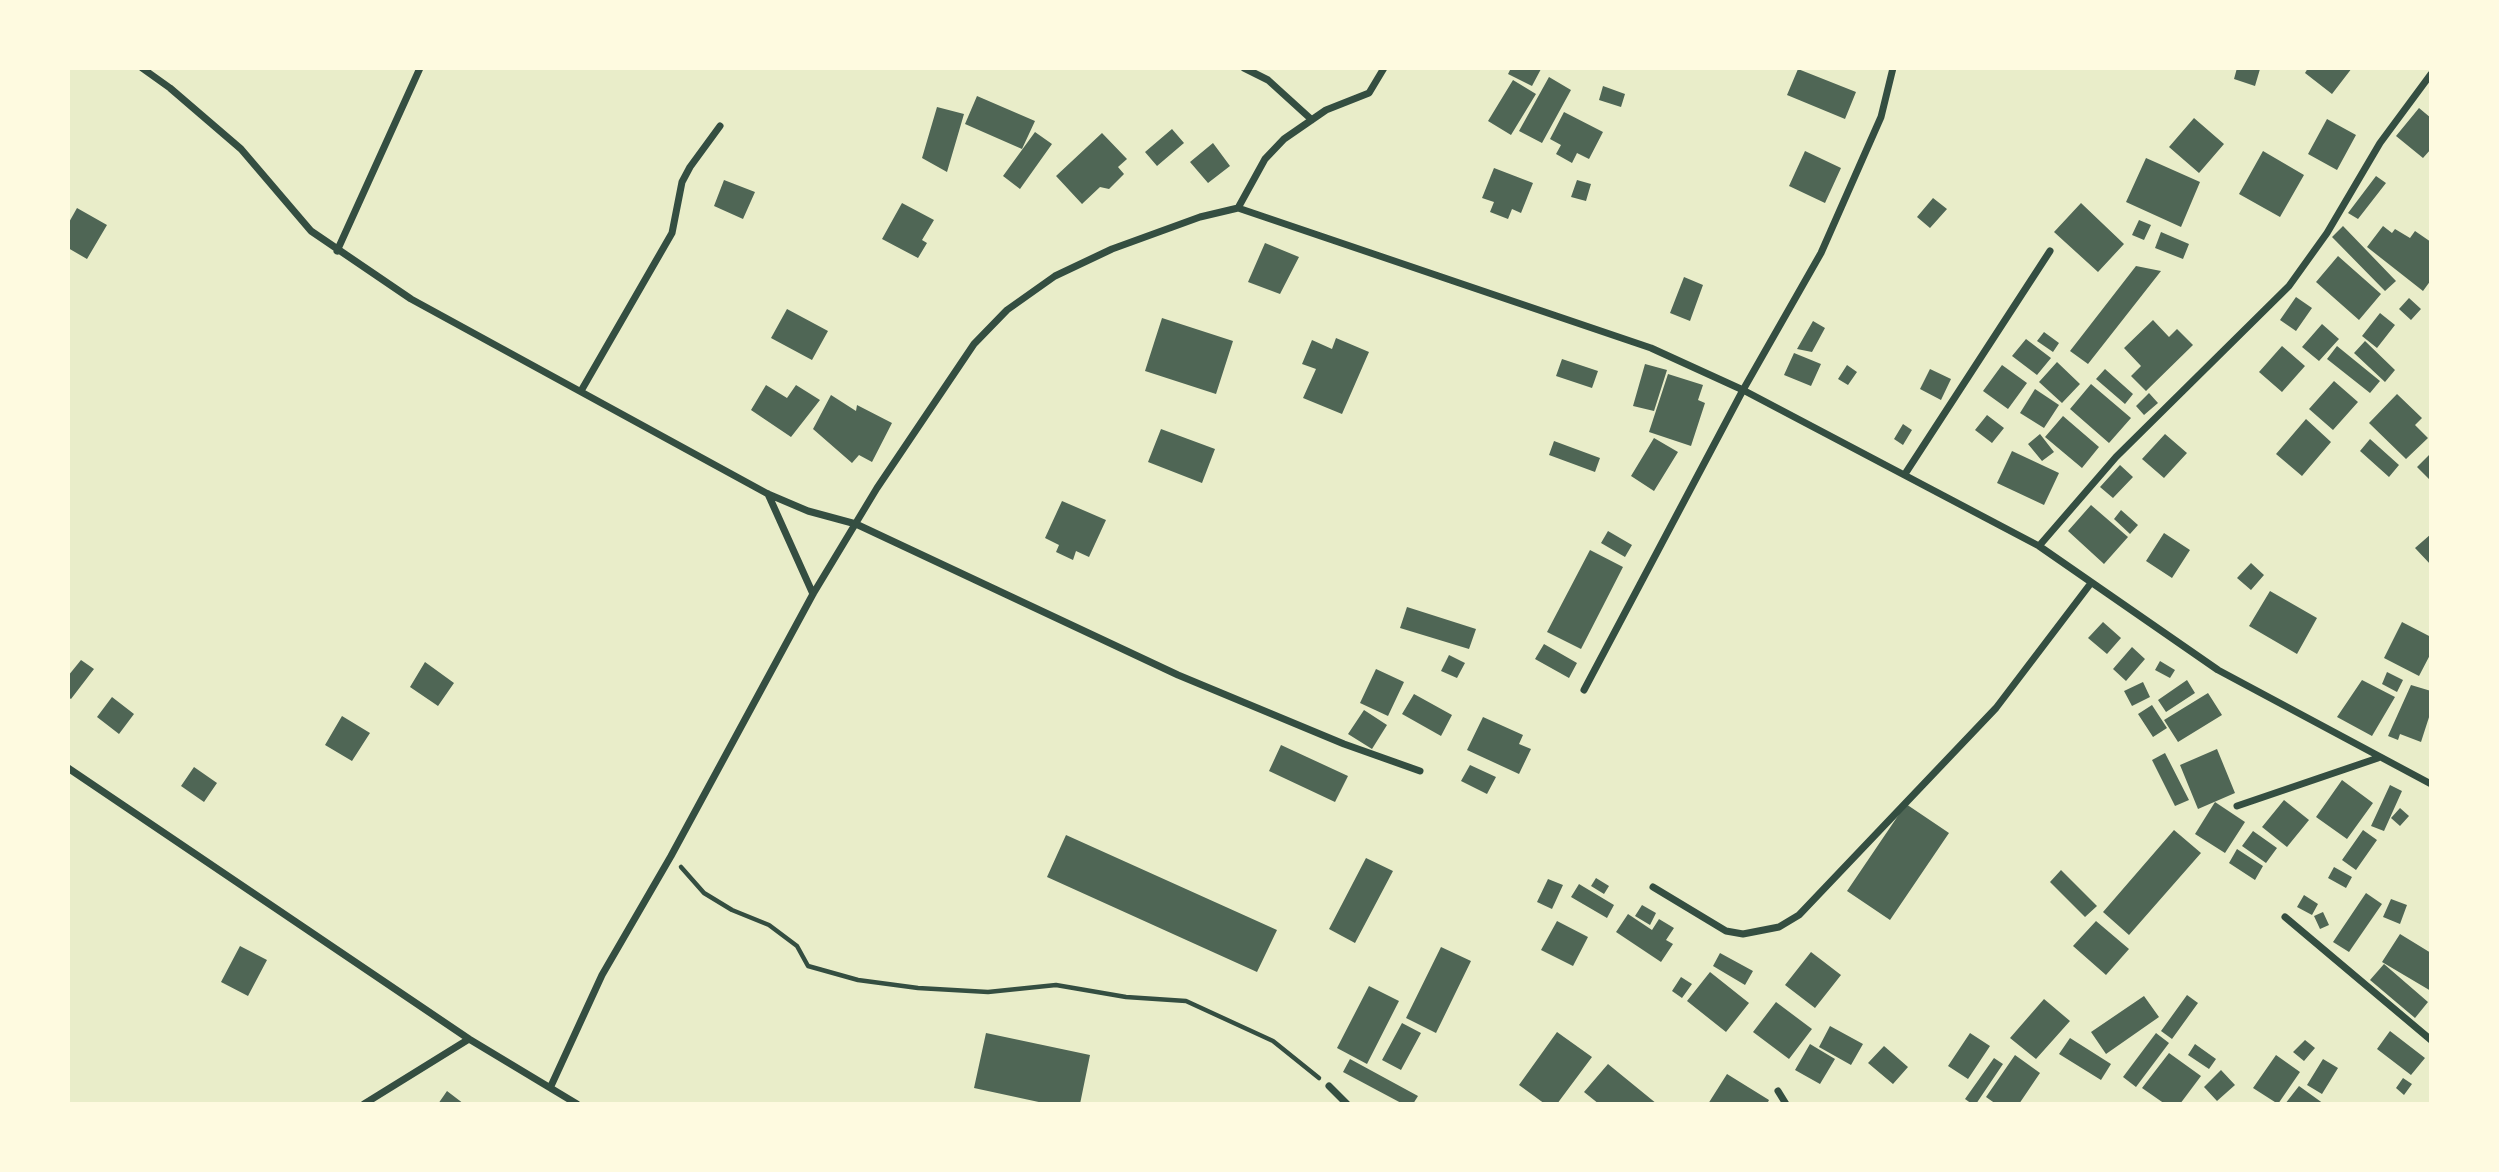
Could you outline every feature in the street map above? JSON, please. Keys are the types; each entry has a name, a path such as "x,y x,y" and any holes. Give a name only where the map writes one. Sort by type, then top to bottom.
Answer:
{"street":[{"path":"142,68 170,88 241,149 311,231 411,299 768,494 808,510 856,524 1178,674 1344,744 1420,771"},
{"path":"337,251 420,68"},
{"path":"1244,68 1268,80 1312,120"},
{"path":"1238,208 1265,159 1284,139 1326,110 1369,93 1384,68"},
{"path":"1584,690 1743,390 1821,253 1881,117 1893,68"},
{"path":"2039,546 2116,457 2289,286 2327,233 2380,143 2431,74"},
{"path":"581,391 672,233 682,182 720,126"},
{"path":"551,1086 602,975 671,856 813,594 974,344 1007,310 1055,276 1112,249 1200,217 1238,208 1651,348 1743,390 2039,546 2218,670 2430,784 2431,773"},
{"path":"1905,474 2050,251"},
{"path":"768,494 813,594"},
{"path":"1653,887 1726,931 1743,934 1779,927 1799,915 1996,708 2091,583"},
{"path":"2236,806 2379,758"},
{"path":"68,768 469,1039 577,1104"},
{"path":"2286,917 2431,1041"},
{"path":"364,1104 469,1039"},
{"path":"1329,1086 1347,1104"},
{"path":"1778,1091 1786,1104"}],"path":[{"path":"671,856 704,893 732,910 769,925 797,946 808,966 858,980 918,989 988,992 1056,985 1126,996 1186,1001 1273,1041 1329,1086"}],"building":[{"path":"1511,68 1541,69 1532,86 1508,74"},
{"path":"2237,68 2260,69 2255,86 2234,79"},
{"path":"2308,68 2352,68 2332,94 2305,73"},
{"path":"1798,69 1856,92 1845,119 1787,95"},
{"path":"1549,77 1571,90 1542,143 1519,131"},
{"path":"1513,80 1536,94 1511,135 1488,121"},
{"path":"1603,86 1625,94 1621,107 1599,100"},
{"path":"977,96 1035,121 1022,149 965,124"},
{"path":"937,107 964,114 947,172 922,158"},
{"path":"2419,108 2431,118 2431,149 2423,158 2396,136"},
{"path":"1564,112 1603,132 1589,159 1577,153 1572,163 1556,154 1561,145 1550,139"},
{"path":"2194,118 2224,144 2199,173 2169,147"},
{"path":"2327,119 2356,135 2337,170 2308,154"},
{"path":"1172,129 1184,143 1157,166 1145,152"},
{"path":"1035,132 1052,144 1020,189 1003,176"},
{"path":"1102,133 1127,159 1118,167 1124,174 1109,189 1100,187 1082,204 1056,176"},
{"path":"1213,143 1230,166 1208,183 1190,162"},
{"path":"1805,151 1841,168 1825,203 1789,186"},
{"path":"2263,151 2304,175 2280,217 2239,194"},
{"path":"2146,158 2200,182 2181,227 2126,202"},
{"path":"1494,168 1533,183 1521,213 1512,209 1508,219 1490,212 1494,202 1482,198"},
{"path":"2376,176 2386,183 2358,219 2348,213"},
{"path":"724,180 755,192 743,219 714,206"},
{"path":"1577,180 1591,184 1586,201 1571,197"},
{"path":"1933,198 1947,209 1930,228 1917,217"},
{"path":"902,203 934,220 922,240 927,243 918,258 882,239"},
{"path":"2081,203 2124,244 2098,272 2054,232"},
{"path":"77,208 107,225 87,259 68,248 68,224"},
{"path":"2139,220 2151,225 2144,240 2132,235"},
{"path":"2343,226 2396,281 2385,291 2332,237"},
{"path":"2383,226 2392,233 2395,229 2410,238 2415,231 2431,242 2431,280 2423,291 2367,247"},
{"path":"2161,232 2189,244 2183,259 2155,248"},
{"path":"1265,243 1299,257 1280,294 1248,282"},
{"path":"2338,256 2381,294 2359,320 2316,282"},
{"path":"2136,266 2161,271 2088,364 2070,351"},
{"path":"1684,277 1703,285 1690,321 1670,313"},
{"path":"2296,297 2312,308 2296,331 2280,320"},
{"path":"2409,298 2421,309 2411,320 2399,309"},
{"path":"787,309 828,331 812,360 771,338"},
{"path":"2380,313 2395,325 2377,348 2362,336"},
{"path":"1162,318 1233,341 1216,394 1145,371"},
{"path":"2153,320 2169,337 2177,329 2193,345 2146,391 2131,376 2141,366 2124,348"},
{"path":"1813,321 1825,328 1812,352 1797,349"},
{"path":"2322,324 2339,339 2319,361 2302,347"},
{"path":"2044,332 2059,343 2053,352 2037,341"},
{"path":"1336,338 1369,352 1342,414 1303,398 1316,369 1302,364 1312,340 1332,349"},
{"path":"2026,339 2051,358 2037,375 2012,356"},
{"path":"2365,341 2395,370 2385,382 2354,353"},
{"path":"2282,346 2305,366 2282,392 2259,372"},
{"path":"2337,346 2380,381 2370,393 2327,359"},
{"path":"1794,353 1821,364 1811,386 1784,375"},
{"path":"1562,359 1598,371 1592,388 1556,376"},
{"path":"2057,362 2080,384 2062,403 2039,382"},
{"path":"1645,364 1667,370 1654,411 1633,406"},
{"path":"1847,365 1857,372 1848,385 1838,379"},
{"path":"2002,365 2027,383 2008,409 1983,391"},
{"path":"1930,369 1951,379 1941,400 1920,389"},
{"path":"2105,369 2133,394 2125,404 2096,379"},
{"path":"1668,374 1703,385 1698,400 1705,403 1691,446 1649,432"},
{"path":"2334,381 2358,402 2333,430 2309,409"},
{"path":"2091,384 2131,418 2109,443 2070,409"},
{"path":"766,385 787,398 796,385 820,400 791,437 751,410"},
{"path":"2035,389 2059,405 2044,428 2020,413"},
{"path":"2149,393 2158,403 2144,415 2136,406"},
{"path":"2397,394 2422,418 2415,425 2428,438 2406,459 2369,423"},
{"path":"831,395 856,411 857,405 892,423 872,462 859,455 852,463 813,429"},
{"path":"1987,415 2004,428 1992,443 1975,430"},
{"path":"2063,416 2099,447 2082,468 2045,437"},
{"path":"2306,419 2331,442 2302,476 2276,454"},
{"path":"1903,424 1912,430 1903,445 1894,439"},
{"path":"1161,429 1215,449 1202,483 1148,462"},
{"path":"2040,434 2054,452 2042,461 2028,444"},
{"path":"2165,434 2187,453 2164,478 2142,459"},
{"path":"1654,438 1678,452 1654,491 1631,476"},
{"path":"2370,439 2399,465 2389,477 2360,451"},
{"path":"1554,441 1600,458 1595,472 1549,455"},
{"path":"2012,451 2059,473 2044,505 1997,483"},
{"path":"2431,453 2431,481 2417,467"},
{"path":"2120,465 2133,477 2113,498 2100,487"},
{"path":"1062,501 1106,520 1089,557 1076,551 1073,560 1056,552 1059,545 1045,538"},
{"path":"2091,505 2128,537 2104,564 2068,531"},
{"path":"2121,510 2138,525 2130,534 2114,519"},
{"path":"1608,531 1632,545 1625,557 1601,543"},
{"path":"2164,533 2190,550 2172,578 2146,561"},
{"path":"2431,534 2431,565 2415,548"},
{"path":"1590,550 1623,567 1581,649 1547,632"},
{"path":"2251,563 2264,575 2251,590 2237,578"},
{"path":"2270,591 2317,618 2297,654 2249,626"},
{"path":"1407,607 1476,629 1469,649 1400,628"},
{"path":"2103,622 2121,638 2107,654 2088,638"},
{"path":"2402,622 2431,637 2431,653 2419,676 2384,658"},
{"path":"1544,644 1577,663 1569,678 1535,659"},
{"path":"2132,647 2145,659 2126,681 2113,669"},
{"path":"1449,655 1465,663 1457,678 1441,671"},
{"path":"81,660 94,669 71,699 68,697 68,676"},
{"path":"2160,661 2175,670 2170,678 2155,670"},
{"path":"425,662 454,683 438,706 410,687"},
{"path":"1376,669 1404,682 1388,716 1360,703"},
{"path":"2387,672 2403,680 2397,692 2382,684"},
{"path":"2187,680 2195,693 2166,712 2158,700"},
{"path":"2362,680 2395,697 2372,736 2337,717"},
{"path":"2143,682 2150,697 2132,706 2124,691"},
{"path":"2411,685 2431,691 2431,711 2421,742 2400,734 2398,740 2388,736"},
{"path":"2208,693 2222,715 2178,742 2164,720"},
{"path":"1414,694 1452,715 1441,736 1402,714"},
{"path":"112,697 134,714 119,734 97,717"},
{"path":"2152,705 2167,728 2153,737 2138,714"},
{"path":"1364,710 1387,725 1372,749 1348,734"},
{"path":"342,716 370,733 352,761 325,745"},
{"path":"1483,717 1523,735 1519,744 1531,749 1519,774 1467,750"},
{"path":"1281,745 1348,776 1335,802 1269,771"},
{"path":"2217,749 2235,793 2198,809 2180,765"},
{"path":"2165,753 2189,800 2175,806 2152,760"},
{"path":"1470,765 1496,777 1487,794 1461,781"},
{"path":"194,767 217,783 204,802 181,786"},
{"path":"2342,780 2373,803 2347,839 2316,817"},
{"path":"2390,785 2402,791 2384,831 2371,826"},
{"path":"2284,800 2309,820 2287,847 2262,827"},
{"path":"2215,802 2245,822 2225,853 2195,834"},
{"path":"1906,804 1949,833 1890,920 1847,891"},
{"path":"2400,808 2409,816 2400,826 2391,818"},
{"path":"2174,830 2201,853 2129,935 2103,912"},
{"path":"2363,830 2377,840 2356,870 2342,860"},
{"path":"2253,831 2277,848 2266,863 2242,846"},
{"path":"1066,835 1277,930 1257,972 1047,877"},
{"path":"2237,849 2263,866 2255,880 2229,863"},
{"path":"1366,858 1393,871 1355,943 1329,929"},
{"path":"2334,867 2352,877 2346,888 2328,878"},
{"path":"2061,870 2097,906 2085,917 2050,882"},
{"path":"1596,878 1609,886 1604,894 1591,886"},
{"path":"1548,879 1563,885 1552,909 1537,902"},
{"path":"1579,884 1614,905 1607,918 1571,897"},
{"path":"2366,893 2382,904 2349,952 2333,942"},
{"path":"2304,895 2318,904 2312,915 2297,907"},
{"path":"2391,899 2407,905 2400,924 2383,917"},
{"path":"1642,905 1656,913 1650,925 1635,916"},
{"path":"2323,912 2329,925 2320,929 2314,916"},
{"path":"1628,914 1652,930 1659,919 1674,928 1666,940 1673,944 1661,962 1616,932"},
{"path":"1557,921 1588,937 1573,966 1541,950"},
{"path":"2096,921 2129,949 2106,975 2073,946"},
{"path":"2400,934 2431,953 2431,991 2382,962"},
{"path":"240,946 267,960 248,996 221,982"},
{"path":"1441,947 1471,961 1436,1033 1406,1018"},
{"path":"1811,952 1841,975 1815,1008 1785,985"},
{"path":"1720,953 1753,971 1745,985 1713,966"},
{"path":"2384,964 2428,1002 2415,1018 2370,980"},
{"path":"1710,972 1749,1003 1726,1032 1687,1001"},
{"path":"1681,977 1692,984 1682,998 1672,991"},
{"path":"1369,986 1399,1001 1367,1064 1337,1048"},
{"path":"2187,995 2198,1003 2172,1039 2161,1031"},
{"path":"2144,996 2159,1017 2106,1054 2091,1032"},
{"path":"2044,999 2070,1021 2036,1059 2010,1038"},
{"path":"1776,1002 1812,1029 1789,1059 1753,1032"},
{"path":"1402,1023 1421,1033 1401,1070 1382,1060"},
{"path":"1830,1026 1863,1044 1851,1065 1819,1047"},
{"path":"2390,1031 2425,1058 2411,1075 2377,1049"},
{"path":"1557,1032 1592,1057 1557,1104 1545,1104 1519,1085"},
{"path":"986,1033 1090,1055 1080,1104 1048,1104 974,1088"},
{"path":"1970,1033 1990,1046 1968,1079 1948,1066"},
{"path":"2156,1033 2169,1043 2136,1087 2123,1077"},
{"path":"2070,1038 2111,1064 2101,1080 2059,1054"},
{"path":"2305,1040 2315,1048 2304,1061 2293,1052"},
{"path":"1810,1044 1835,1059 1820,1084 1795,1070"},
{"path":"2195,1044 2216,1059 2209,1069 2188,1055"},
{"path":"1884,1046 1908,1067 1893,1084 1868,1063"},
{"path":"2169,1053 2201,1076 2180,1104 2165,1104 2142,1088"},
{"path":"2015,1055 2040,1073 2019,1104 1996,1104 1986,1097"},
{"path":"2276,1055 2300,1072 2278,1104 2253,1088"},
{"path":"1994,1058 2003,1064 1976,1104 1972,1104 1965,1099"},
{"path":"1350,1059 1418,1096 1413,1104 1403,1104 1343,1072"},
{"path":"2323,1059 2338,1068 2322,1094 2307,1085"},
{"path":"1608,1064 1657,1104 1599,1104 1584,1092"},
{"path":"2221,1070 2235,1085 2217,1101 2204,1087"},
{"path":"1727,1074 1769,1100 1767,1104 1708,1104"},
{"path":"2403,1078 2412,1084 2404,1095 2396,1088"},
{"path":"2299,1086 2324,1104 2285,1104"},
{"path":"447,1091 464,1104 438,1104"}]}
